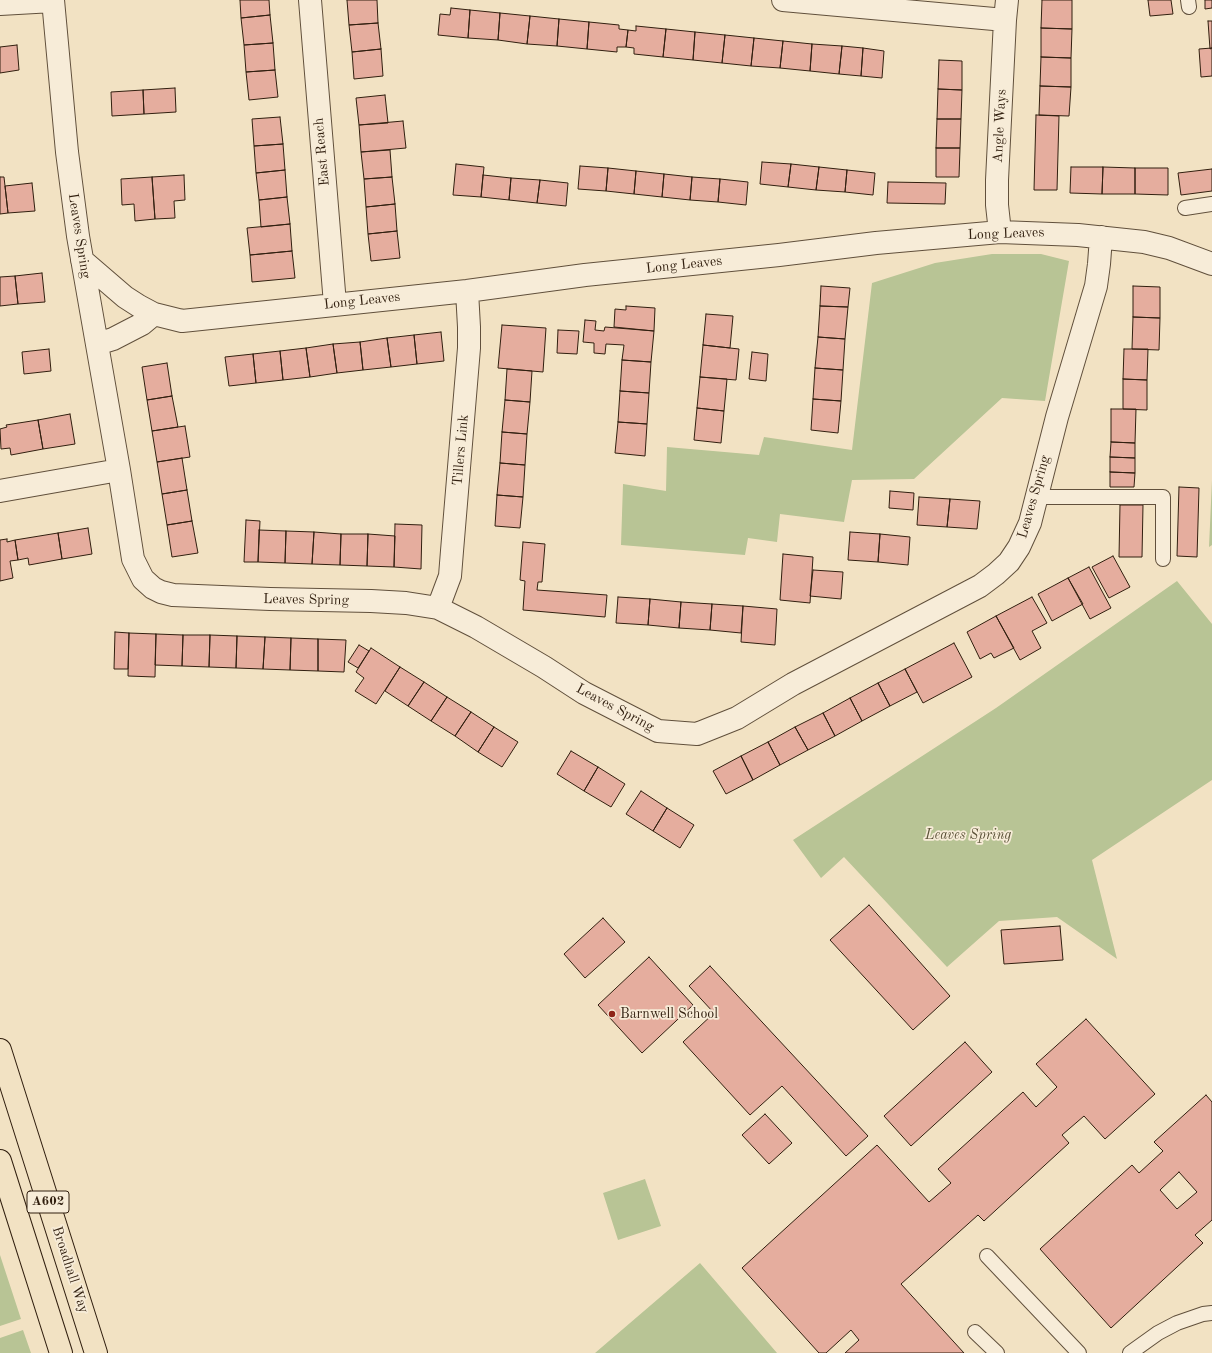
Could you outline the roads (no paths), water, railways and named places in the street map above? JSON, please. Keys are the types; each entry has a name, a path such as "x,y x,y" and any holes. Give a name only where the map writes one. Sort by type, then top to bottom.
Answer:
{"highway":[{"name":"Broadhall Way","path":"0,1050 96,1353"},
{"name":"A602","path":"0,1161 61,1353"}],"street":[{"name":"East Reach","path":"310,0 335,304"},
{"name":"Angle Ways","path":"783,0 1006,10 997,180 997,205 1000,232"},
{"name":"Leaves Spring","path":"0,4 53,1 67,152 82,260 133,559 143,579 153,588 173,595 406,603 438,608 476,627 531,659 584,693 658,731 698,734 737,718 793,684 980,586 1009,562 1019,547 1030,523 1057,417 1096,286 1101,237"},
{"name":"Long Leaves","path":"82,260 125,297 154,314 182,321 467,290 585,275 779,256 876,243 1000,232 1056,233 1144,242 1169,248 1212,264"},
{"name":"Tillers Link","path":"438,608 450,576 469,348 470,327 467,290"},
{"path":"97,344 113,339 136,327 154,314"},
{"path":"0,491 119,470"}],"lane":[{"path":"1185,208 1212,204"},
{"path":"1036,497 1163,497 1163,559"},
{"path":"987,1256 1079,1353"},
{"path":"1130,1353 1158,1333 1184,1321 1203,1314 1212,1313"},
{"path":"975,1332 997,1353"}],"place":[{"name":"Barnwell School","path":"612,1014"}]}
